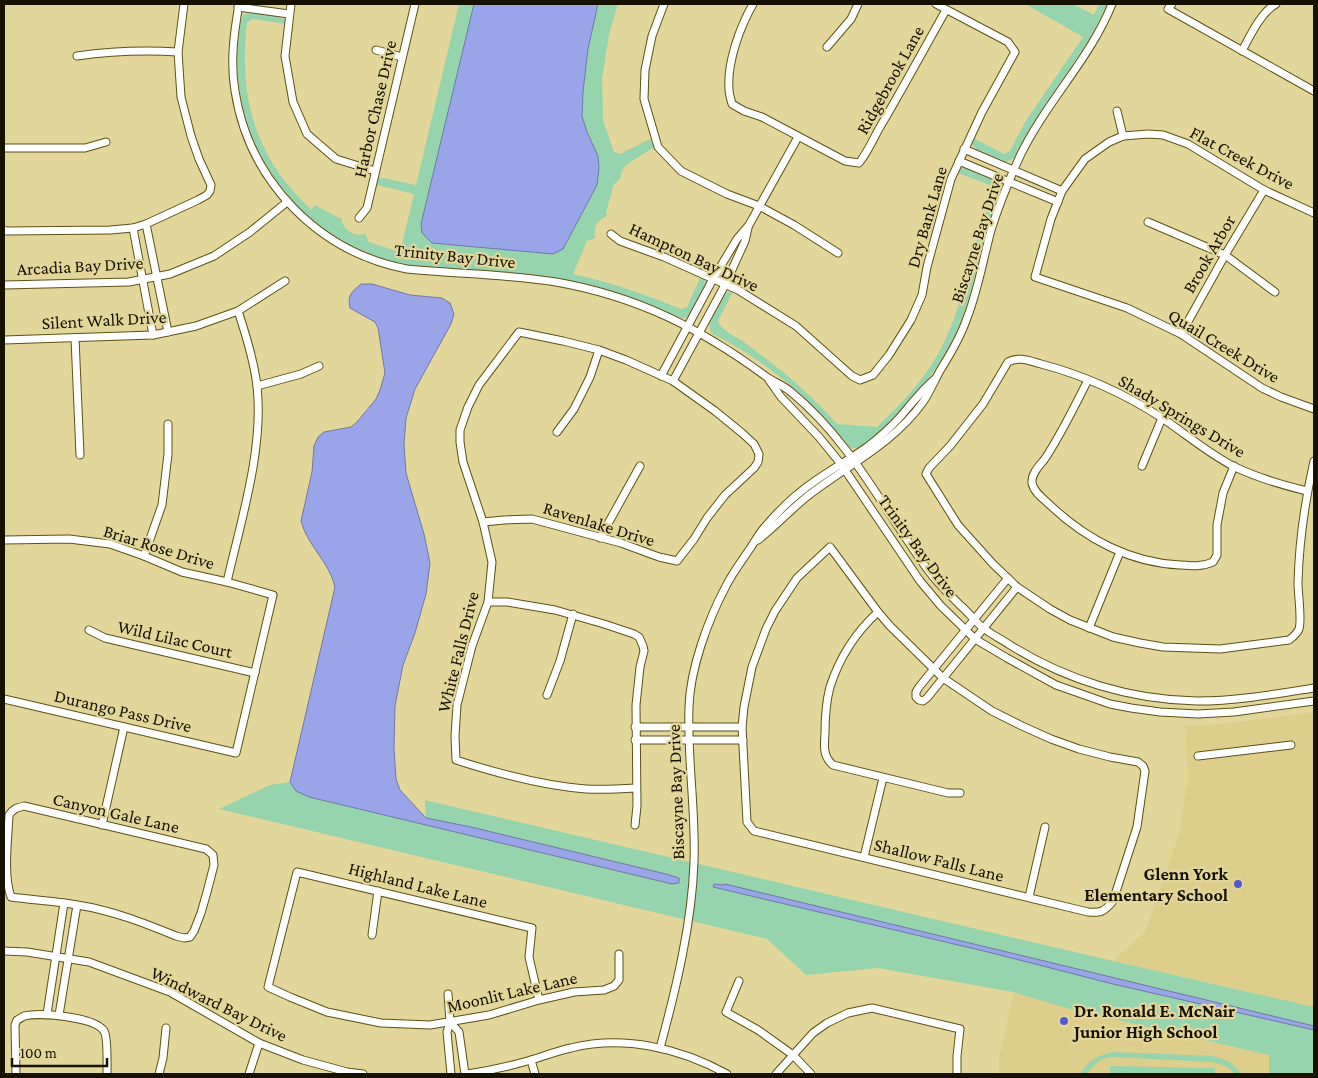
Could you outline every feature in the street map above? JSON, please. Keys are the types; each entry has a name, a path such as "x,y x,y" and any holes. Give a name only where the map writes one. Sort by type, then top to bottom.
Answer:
{"street":[{"path":"4,230 110,230 133,228 146,224 207,195 211,185 199,160 181,97 178,52 184,4"},
{"path":"291,4 285,56 293,102 307,134 336,159 375,171"},
{"name":"Harbor Chase Drive","path":"359,218 367,208 415,4"},
{"path":"664,4 652,36 645,70 644,99 658,147 681,171 727,194 759,206 794,225 838,253"},
{"path":"556,432 574,409 590,377 599,350 626,360 673,382 725,285 745,241 749,225 798,137 762,117 744,111 732,104 729,90 730,67 738,39 753,4"},
{"path":"827,47 850,19 858,4"},
{"path":"936,4 946,10"},
{"name":"Biscayne Bay Drive","path":"660,1048 682,952 692,893 694,840 688,727 689,705 691,682 706,631 726,586 768,523 788,502 813,482 853,460 885,432 935,379 967,320 992,229 1009,181 1022,153 1041,119 1094,39 1112,4"},
{"path":"1242,51 1253,29 1271,7 1276,4"},
{"path":"238,5 289,14"},
{"name":"Trinity Bay Drive","path":"238,5 233,71 241,120 250,144 261,166 287,202 313,226 334,241 389,266 433,272 501,276 558,283 613,296 645,307 700,332 747,362 767,378 789,390 810,410 829,429 853,460 929,572 949,594 984,628 1050,668 1104,688 1166,700 1198,701 1243,698 1314,688"},
{"path":"1170,7 1242,51 1314,91"},
{"name":"Dry Bank Lane","path":"860,380 873,375 889,355 911,320 922,295 927,268 951,179 982,112 1015,52 1008,42 946,10"},
{"name":"Ridgebrook Lane","path":"798,137 845,161 860,163 946,10"},
{"path":"77,56 108,51 149,50 178,52"},
{"path":"376,50 402,57"},
{"path":"959,160 1058,202 1062,191 1085,159 1109,142 1123,136 1117,112"},
{"name":"Flat Creek Drive","path":"1123,136 1163,135 1188,144 1264,190 1314,213"},
{"path":"4,148 85,148 106,142"},
{"path":"964,149 1062,191"},
{"name":"Brook Arbor","path":"1181,334 1264,190"},
{"name":"Arcadia Bay Drive","path":"4,285 129,282 177,272 214,256 250,232 287,202"},
{"name":"Quail Creek Drive","path":"1058,202 1048,228 1035,277 1127,308 1181,334 1262,388 1314,409"},
{"path":"1148,222 1225,255 1276,292"},
{"path":"146,224 168,332"},
{"path":"661,376 736,239 749,225"},
{"path":"133,228 153,334"},
{"name":"Hampton Bay Drive","path":"611,234 620,241 664,257 738,290 796,326 852,376 860,380"},
{"name":"Silent Walk Drive","path":"4,340 168,332 196,326 238,311 285,281"},
{"path":"227,582 252,477 258,427 257,386 250,348 238,311"},
{"name":"White Falls Drive","path":"599,350 519,332 479,385 468,407 460,430 463,462 483,522 492,562 488,602 472,646 457,705 456,760 528,780 573,788 603,790 636,788"},
{"path":"75,338 80,455"},
{"name":"Shady Springs Drive","path":"1008,578 992,564 958,525 926,474 929,468 950,446 984,404 1008,362 1013,359 1049,366 1088,380 1162,418 1204,448 1234,466 1264,480 1307,491"},
{"path":"257,386 301,374 319,366"},
{"name":"Trinity Bay Drive","path":"767,378 781,397 819,437 843,467 920,581 941,606 975,639 1006,658 1056,685 1110,704 1160,712 1198,714 1234,712 1314,701"},
{"path":"1088,380 1068,420 1032,476 1032,483 1036,492 1067,521 1095,539 1120,552 1154,562 1205,566 1213,562 1216,555 1217,525 1223,493 1234,466"},
{"name":"Ravenlake Drive","path":"483,522 532,519 622,543 659,557 677,561 725,495 754,468 758,462 759,454 754,444 715,411 673,382"},
{"path":"1142,466 1162,418"},
{"path":"144,556 162,505 168,454 168,424"},
{"path":"1017,587 927,698 923,701 918,700 916,692 1008,578 1017,587 1070,620 1113,637 1140,643 1183,648 1220,648 1289,640 1296,635 1299,628 1298,583 1302,533 1307,491 1314,461"},
{"path":"600,538 640,466"},
{"name":"Briar Rose Drive","path":"4,540 69,539 110,544 182,572 273,595 255,673"},
{"path":"635,740 743,740 742,727 747,688 757,650 766,629 775,611 797,578 830,547 890,626 943,678"},
{"path":"1089,628 1120,552"},
{"path":"488,602 507,602 573,614 634,634 642,642 644,651 637,686 635,727 635,825"},
{"path":"878,612 860,630 849,647 830,687 824,746 826,757 833,765 948,793 960,793"},
{"path":"548,695 573,614"},
{"name":"Wild Lilac Court","path":"90,630 105,638 255,673"},
{"name":"Durango Pass Drive","path":"4,698 236,753 255,673"},
{"name":"Shallow Falls Lane","path":"743,740 747,822 754,831 1088,912 1106,910 1113,901 1137,827 1145,771 1143,766 1138,762 1087,751 1051,739 992,711 943,678"},
{"path":"102,825 124,727"},
{"path":"635,727 742,727"},
{"path":"1198,756 1291,745"},
{"path":"864,857 883,778"},
{"name":"Canyon Gale Lane","path":"64,903 11,897 8,888 8,852 9,815 12,810 24,806 206,849 213,855 214,865 207,892 194,931 190,937 184,938 124,916 77,905"},
{"path":"1029,897 1045,827"},
{"name":"Highland Lake Lane","path":"268,986 296,872 532,928 529,957 539,1000"},
{"path":"372,935 378,891"},
{"path":"47,1014 64,903 77,905 59,1016"},
{"name":"Windward Bay Drive","path":"4,952 27,952 89,962 170,992 259,1044 303,1060 347,1072 363,1074"},
{"name":"Moonlit Lake Lane","path":"268,986 290,998 327,1012 381,1023 430,1025 489,1016 539,1000 574,992 604,990 614,986 619,980 620,954"},
{"path":"739,981 726,1012 758,1030 793,1055 811,1074"},
{"path":"448,994 450,1022 447,1032 451,1074"},
{"path":"776,1074 813,1033 827,1023 848,1013 872,1008 960,1029 957,1074"},
{"path":"16,1074 15,1025 17,1020 25,1016 47,1014 78,1019 95,1024 103,1030 106,1036 107,1074"},
{"path":"450,1022 459,1032 466,1074 531,1060 571,1048 595,1044 627,1044 660,1048 682,1054 727,1074"},
{"path":"159,1074 163,1058 166,1028"},
{"path":"249,1074 259,1044"},
{"path":"531,1060 535,1074"}],"shaded area":[{"name":"Glenn York Elementary School","path":"1314,712 1314,1007 1113,961 1145,932 1178,837 1188,778 1185,726 1222,724"},
{"name":"Dr. Ronald E. McNair Junior High School","path":"1014,991 1172,1033 1269,1055 1269,1074 999,1074 999,1058"}],"green space":[{"path":"459,4 618,4 609,35 602,79 603,120 614,152 620,154 650,139 654,147 626,165 622,171 620,179 614,184 606,212 607,216 596,224 595,238 587,241 573,274 627,289 681,309 687,307 701,276 705,280 706,286 689,316 681,318 625,296 567,280 510,273 421,267 388,261 352,246 326,231 293,202 278,185 255,147 242,105 237,58 240,24 243,15 253,13 266,14 286,21 286,24 252,19 247,23 245,43 248,100 259,136 277,170 293,191 312,210 315,205 339,218 341,217 344,226 349,232 365,234 369,242 400,252 414,194 377,185 379,177 416,185"},
{"path":"1025,4 1073,4 1094,15 1099,4 1107,4 1089,40 1036,120 1015,158 1006,162 976,149 972,143 973,138 1004,154 1010,151 1025,122 1083,37"},
{"path":"965,167 996,180 1001,186 1001,191 984,240 961,322 935,370 894,419 863,446 856,448 848,447 814,407 788,383 759,361 713,334 710,328 710,321 725,293 733,292 718,321 722,327 792,379 837,424 877,427 902,402 925,374 945,340 956,312 977,238 993,191 990,185 958,173 960,169"},
{"path":"290,782 296,791 309,797 672,884 679,883 679,878 471,827 426,818 425,800 1314,1007 1314,1074 1269,1074 1269,1055 1070,1009 1013,992 878,968 806,975 767,939 219,809 270,785"},
{"path":"1113,1052 1213,1056 1230,1062 1242,1074 1235,1074 1226,1066 1211,1062 1113,1057 1098,1062 1087,1074 1080,1074 1094,1059"},
{"path":"1110,1066 1215,1068 1215,1074 1110,1074"}],"water":[{"path":"474,4 598,4 588,49 582,116 598,156 597,185 563,249 553,254 432,243 422,233 421,224"},
{"path":"361,284 372,284 410,295 442,298 450,303 454,314 451,324 415,389 406,418 404,445 406,473 424,534 430,563 426,594 415,633 403,665 395,706 394,748 396,779 400,790 426,818 666,874 679,878 679,883 672,884 309,797 296,791 290,782 335,587 328,570 308,538 301,521 312,472 314,446 318,437 324,432 351,427 357,422 376,399 385,373 378,328 375,322 350,308 349,300 351,294"},
{"path":"714,884 725,884 1314,1026 1314,1030 1113,984 992,953 713,887"}],"place":[{"name":"Glenn York Elementary School","path":"1238,884"},
{"name":"Dr. Ronald E. McNair Junior High School","path":"1064,1021"}]}
